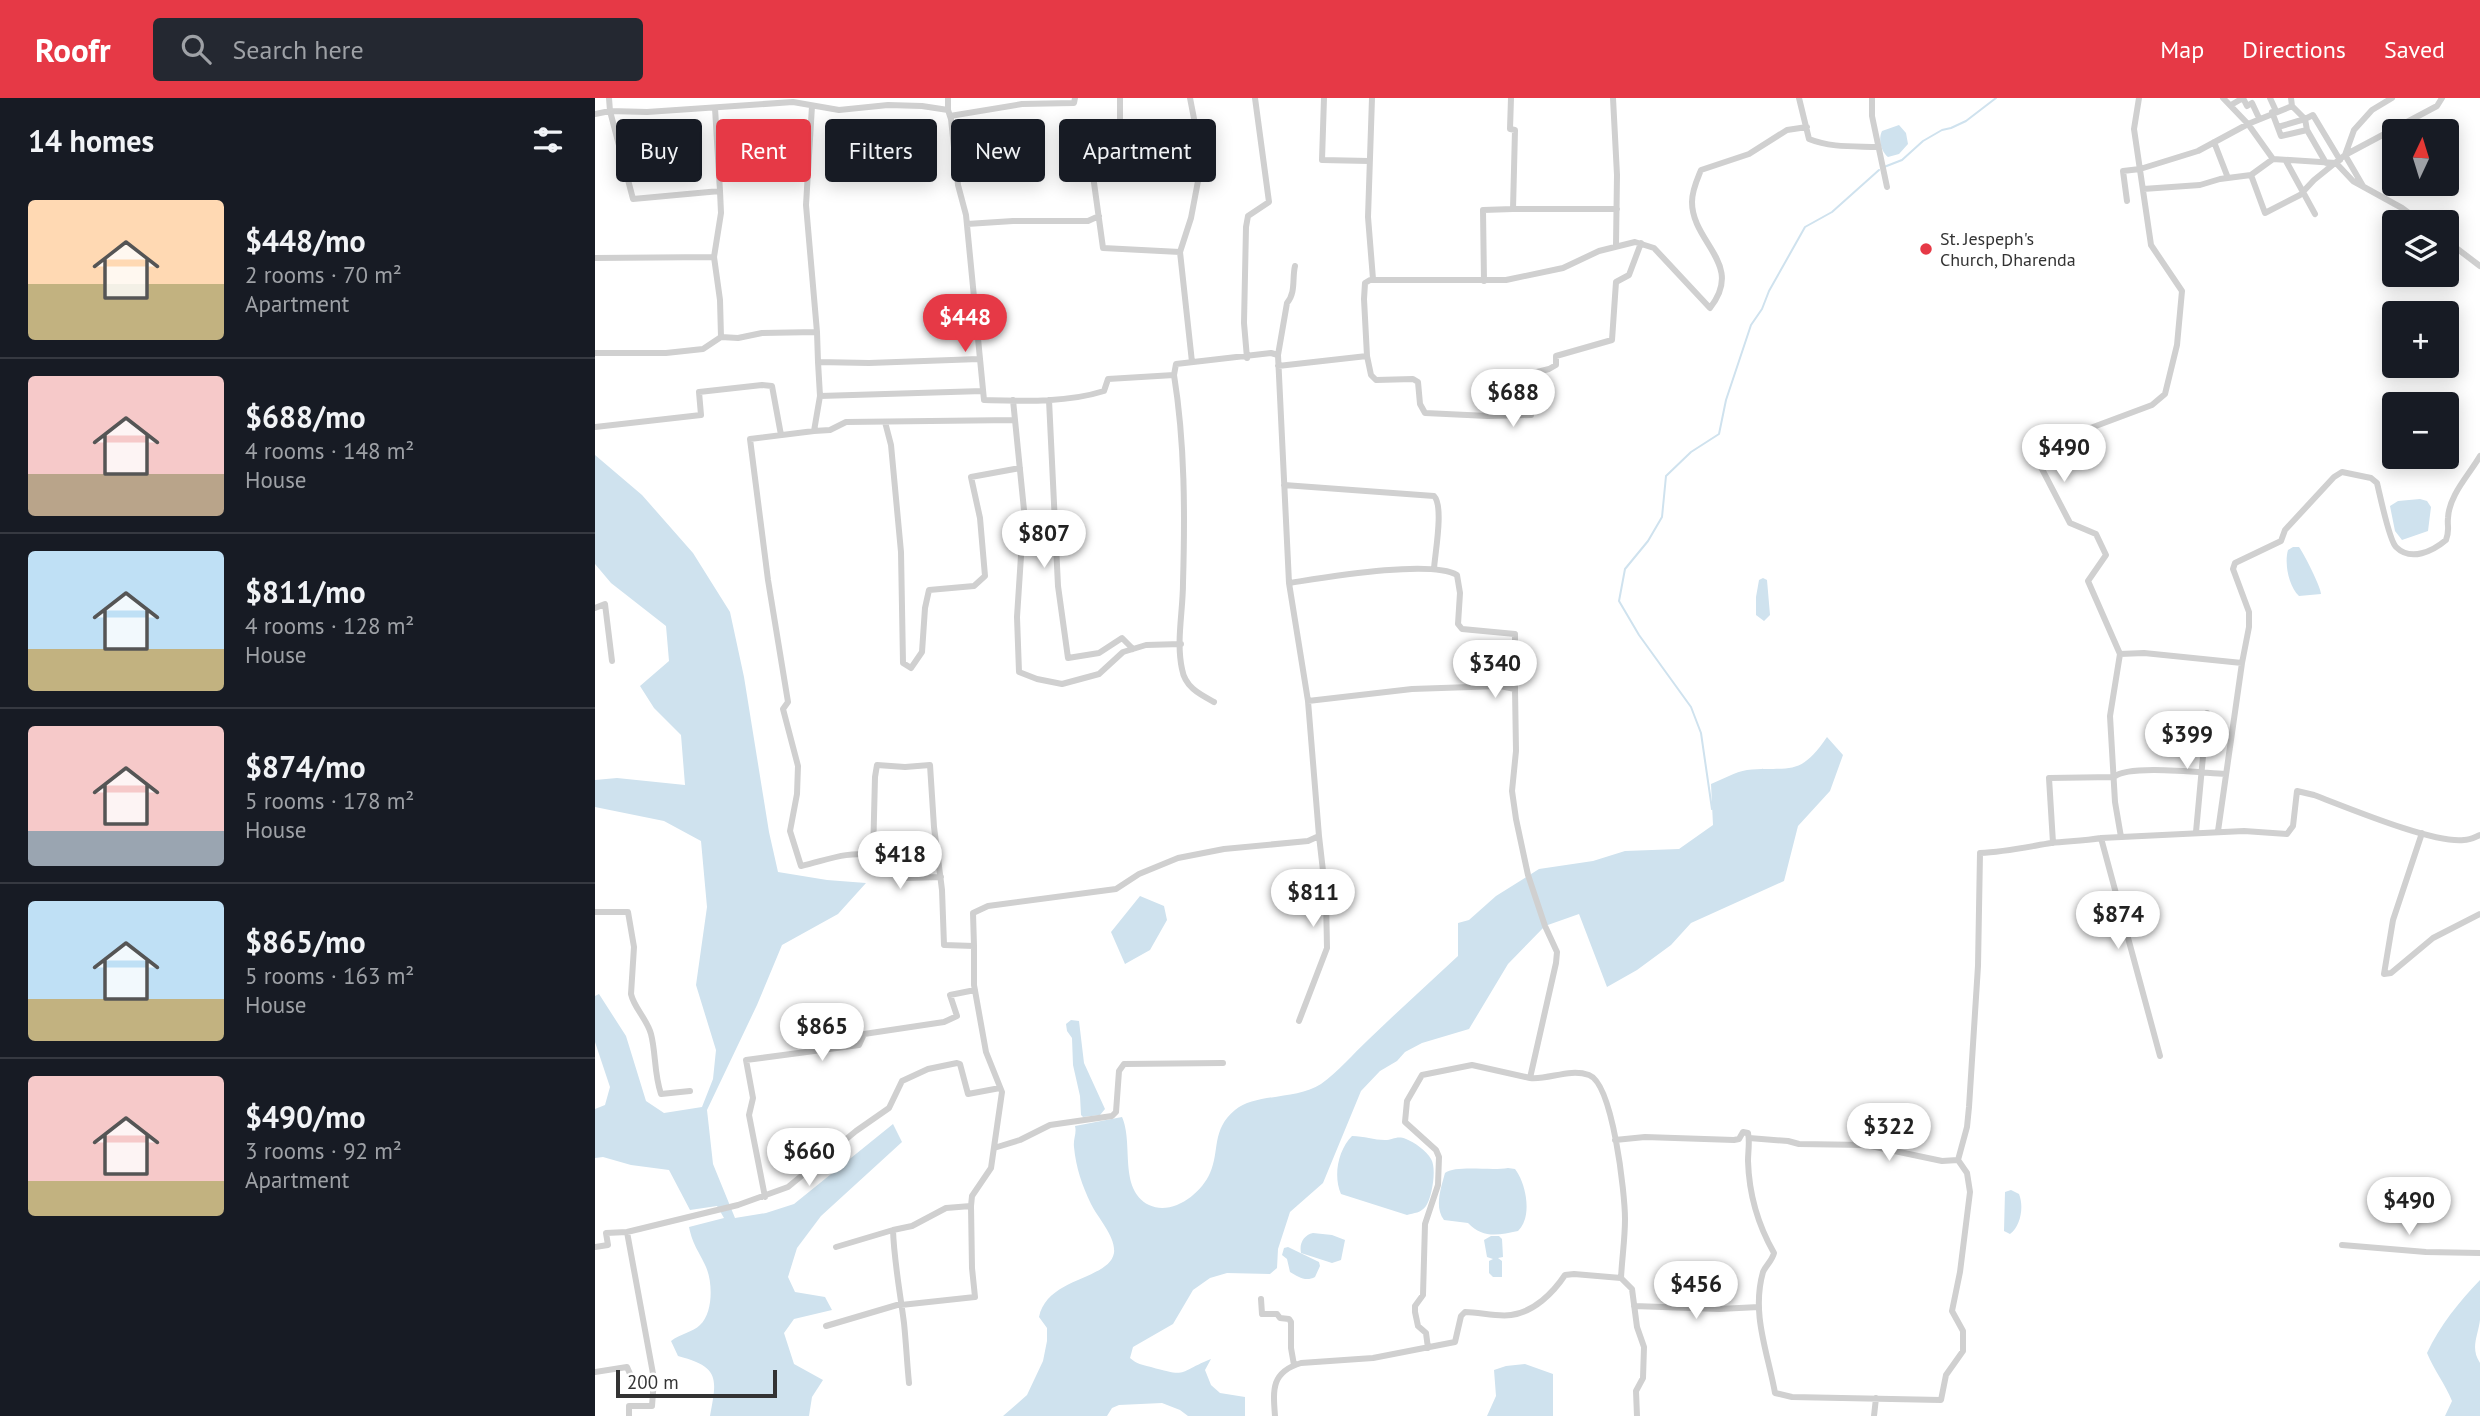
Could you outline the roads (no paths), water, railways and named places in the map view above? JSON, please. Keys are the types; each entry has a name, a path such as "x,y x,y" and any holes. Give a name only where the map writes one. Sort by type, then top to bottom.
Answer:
{"street":[{"path":"609,98 633,199 720,191"},
{"path":"948,98 953,154 967,224 984,400 1049,400 1092,395 1104,391 1108,379 1174,375"},
{"path":"595,114 610,110 647,112 793,102 839,110 888,105 922,106 949,113 1022,104 1075,103 1075,98"},
{"path":"1120,98 1119,135 1092,130 1087,132 1103,248 1180,252"},
{"path":"1190,98 1202,160 1191,218 1180,252 1192,362"},
{"path":"1247,358 1244,323 1246,227 1248,216 1269,202 1255,98"},
{"path":"1324,98 1322,160 1369,161"},
{"path":"1372,98 1368,217 1373,279"},
{"path":"1511,98 1510,130 1515,130 1513,209"},
{"path":"1613,98 1616,245"},
{"path":"1799,98 1809,139 1820,144 1878,147"},
{"path":"1872,98 1872,116 1887,187"},
{"path":"2121,837 2115,802 2110,716 2120,654 2088,582 2106,555 2096,534 2070,523 2030,446 2061,439 2152,405 2165,394 2177,345 2182,291 2151,245 2134,129 2139,98"},
{"path":"2223,98 2248,124 2273,159"},
{"path":"2231,106 2243,98 2246,106 2252,103 2259,118"},
{"path":"2270,98 2281,136 2307,130"},
{"path":"2143,188 2200,186 2251,175 2273,159 2326,163 2340,159 2354,130 2372,110 2392,98"},
{"path":"2251,175 2265,213 2303,192 2340,159 2437,107 2442,98"},
{"path":"2127,201 2123,172 2140,170 2198,151 2292,102 2305,119 2307,130 2326,163"},
{"path":"812,106 806,205 820,396 814,431"},
{"path":"715,108 721,213 714,257 720,300 721,337"},
{"path":"2277,127 2313,115 2353,181 2405,210"},
{"path":"1641,243 1629,275 1616,282 1612,340 1556,356 1556,365 1529,374 1531,415 1426,413 1422,411 1420,404 1418,382 1413,379 1376,380 1371,376 1367,356 1364,299 1366,283 1373,279 1506,280 1563,268 1616,245 1641,243 1654,248 1710,308 1717,299 1722,280 1721,264 1696,220 1693,209 1693,191 1701,170 1749,154 1787,130 1807,127"},
{"path":"2214,142 2228,178"},
{"path":"2340,159 2364,187"},
{"path":"2286,161 2315,214"},
{"path":"1483,281 1483,210 1616,209"},
{"path":"967,224 1088,220 1099,216"},
{"path":"2459,250 2480,266"},
{"path":"595,258 714,257"},
{"path":"1295,266 1278,366 1289,583 1308,701 1326,897 1327,948 1299,1021"},
{"path":"595,353 666,354 703,349 721,337 817,331"},
{"path":"1214,702 1192,690 1182,671 1182,443 1174,375 1176,364 1247,358 1271,353 1278,355"},
{"path":"1278,366 1367,356"},
{"path":"818,362 979,359"},
{"path":"596,427 701,415 699,393 762,385 772,386 781,435"},
{"path":"820,396 983,391"},
{"path":"1013,400 1024,510 1017,617 1019,672 1062,684 1098,674 1123,652 1146,645 1181,644"},
{"path":"1049,400 1058,586 1068,658 1099,653 1122,638 1133,649"},
{"path":"941,877 905,878 904,870 860,853 801,866 790,831 799,766 783,709 788,702 768,580 750,439 830,430 846,422 1015,420"},
{"path":"885,422 891,444 901,551 903,663 911,668 922,652 929,590 974,586 985,576 980,518 971,477 1020,468"},
{"path":"2218,831 2249,627 2249,612 2233,569 2235,563 2281,541 2285,530 2334,477 2342,472 2371,478 2377,483 2393,543 2404,552 2422,555 2447,540 2450,530 2447,517 2458,489 2480,456"},
{"path":"1284,485 1434,496 1439,502 1434,569"},
{"path":"1289,583 1352,573 1447,570 1457,575 1460,593 1458,624 1462,629 1515,634 1516,751 1512,791 1528,875 1557,951 1530,1078"},
{"path":"595,608 605,604 612,661"},
{"path":"2120,654 2144,653 2242,663"},
{"path":"1308,701 1412,689 1500,686 1515,689"},
{"path":"2196,832 2207,713"},
{"path":"873,856 877,765 930,765 941,877 944,945 974,946"},
{"path":"2053,843 2049,778 2114,777 2120,772 2154,771 2225,774"},
{"path":"1615,1140 1634,1137 1734,1140 1739,1139 1742,1132 1748,1133 1748,1162 1755,1210 1774,1253 1764,1270 1759,1323 1777,1395 1941,1399 1946,1375 1963,1352 1963,1331 1952,1311 1970,1192 1967,1173 1958,1160 1967,1127 1969,1107 1978,966 1980,853 2101,838 2196,832 2267,831 2287,834 2294,826 2297,791 2450,840 2465,840 2480,835"},
{"path":"2422,833 2393,920 2384,974 2392,973 2433,938 2480,914"},
{"path":"826,1326 901,1305 975,1297 972,1268 972,1196 991,1168 1000,1088 986,1052 975,990 973,913 988,906 1116,889 1139,874 1178,858 1224,849 1308,841 1319,836"},
{"path":"2101,838 2160,1056"},
{"path":"595,912 628,912 634,947 633,1002 644,1016 651,1035 657,1083 661,1094 690,1091"},
{"path":"765,1197 749,1115 753,1098 746,1060 859,1045 864,1034 944,1022 957,1016 950,995 975,990"},
{"path":"595,1247 608,1245 605,1233 627,1231 716,1211 765,1197 788,1187 856,1131 889,1108 902,1081 928,1069 957,1063 962,1067 968,1094 1000,1088"},
{"path":"994,1148 1020,1140 1050,1125 1112,1116 1116,1112 1119,1071 1124,1064 1223,1063"},
{"path":"1428,1348 1426,1333 1418,1326 1415,1306 1423,1295 1425,1224 1439,1185 1439,1157 1436,1150 1405,1122 1407,1101 1422,1075 1472,1065 1530,1078 1540,1079 1565,1073 1596,1080 1608,1105 1621,1170 1625,1203 1621,1278"},
{"path":"1749,1138 1799,1144 1866,1145 1942,1161 1958,1160"},
{"path":"836,1247 912,1226 946,1208 971,1206"},
{"path":"893,1230 909,1382"},
{"path":"627,1231 654,1379 653,1406 629,1405 629,1416"},
{"path":"2342,1245 2425,1252 2480,1253"},
{"path":"1275,1416 1275,1384 1285,1370 1294,1365 1373,1358 1456,1342 1461,1316 1465,1312 1509,1315 1521,1312 1544,1300 1565,1275 1574,1274 1621,1278 1632,1289 1637,1327 1644,1348 1643,1378 1636,1391 1637,1416"},
{"path":"1261,1299 1262,1314 1277,1314 1291,1322 1294,1365"},
{"path":"1634,1306 1719,1309 1759,1307"},
{"path":"595,1372 627,1367 634,1382 654,1379"},
{"path":"1874,1416 1876,1398"}],"water":[{"path":"1899,125 1906,133 1908,144 1899,154 1888,157 1880,141 1882,131"},
{"path":"595,455 642,495 693,553 730,612 778,872 866,883 838,914 782,945 707,1110 713,1164 735,1218 766,1213 794,1204 893,1124 902,1142 821,1216 797,1248 788,1277 795,1292 825,1297 832,1310 794,1319 784,1333 794,1364 823,1380 812,1397 809,1416 710,1416 714,1392 712,1376 702,1365 678,1356 671,1341 700,1325 709,1306 711,1289 708,1274 689,1227 724,1218 717,1206 690,1210 669,1170 631,1165 603,1157 595,1158 595,1109 605,1105 610,1087 595,1042 595,996 599,994 626,1036 646,1101 664,1113 702,1107 713,1079 716,1050 696,985 707,907 701,841 664,821 595,807 595,780 617,778 685,785 681,735 654,708 640,686 669,661 666,626 611,583 595,564"},
{"path":"2398,501 2427,501 2431,507 2428,531 2402,540 2395,531 2390,506"},
{"path":"2299,547 2321,594 2299,596 2295,592 2287,568 2288,550"},
{"path":"1759,580 1767,580 1770,615 1764,621 1756,615"},
{"path":"1827,737 1843,755 1830,791 1798,826 1784,881 1691,923 1671,945 1637,970 1607,987 1579,914 1545,926 1508,964 1469,1029 1422,1043 1405,1052 1397,1061 1380,1071 1361,1091 1323,1183 1290,1212 1278,1249 1277,1268 1270,1274 1227,1273 1210,1278 1193,1290 1173,1324 1133,1347 1130,1358 1135,1362 1178,1373 1211,1359 1205,1370 1211,1385 1220,1393 1245,1397 1245,1416 1188,1416 1162,1403 1119,1405 1112,1408 1107,1416 1003,1416 1027,1395 1043,1361 1047,1328 1039,1317 1044,1304 1065,1286 1101,1269 1110,1262 1114,1253 1109,1234 1091,1204 1080,1176 1074,1147 1075,1126 1122,1117 1130,1177 1139,1198 1158,1208 1167,1208 1185,1201 1206,1181 1213,1165 1219,1133 1227,1118 1235,1110 1254,1101 1311,1089 1327,1079 1458,956 1458,923 1469,920 1496,896 1539,869 1593,861 1625,851 1679,849 1713,825 1711,784 1747,770 1784,769 1801,764 1809,759"},
{"path":"1140,896 1164,906 1167,920 1150,950 1125,964 1111,932"},
{"path":"1071,1020 1079,1021 1084,1063 1105,1109 1100,1115 1081,1115 1073,1065 1072,1038 1066,1024"},
{"path":"1352,1136 1385,1140 1403,1138 1427,1153 1433,1163 1434,1175 1430,1196 1424,1208 1407,1215 1341,1194 1337,1179 1338,1163 1343,1148"},
{"path":"1457,1169 1515,1169 1525,1191 1527,1209 1523,1225 1518,1231 1485,1234 1468,1223 1444,1220 1439,1203 1445,1173"},
{"path":"2011,1190 2019,1194 2021,1210 2017,1226 2010,1234 2004,1231 2005,1192"},
{"path":"1313,1233 1332,1235 1345,1240 1341,1260 1332,1263 1301,1253 1303,1240"},
{"path":"1499,1236 1502,1239 1503,1257 1498,1258 1502,1261 1502,1277 1493,1277 1489,1273 1489,1261 1493,1259 1487,1257 1484,1240"},
{"path":"1288,1247 1319,1262 1315,1277 1305,1279 1290,1272 1287,1259 1282,1255 1284,1248"},
{"path":"2480,1280 2480,1320 2475,1352 2480,1363 2480,1416 2445,1416 2452,1401 2427,1353 2451,1314"},
{"path":"1525,1364 1553,1374 1553,1416 1487,1416 1496,1396 1494,1370"}],"waterway":[{"path":"1884,167 1902,160 1923,141 1942,130 1966,121 1996,98"},
{"path":"1712,809 1701,733 1691,707 1639,635 1619,601 1625,569 1648,541 1662,517 1666,476 1691,452 1719,434 1726,400 1751,325 1805,227 1832,212 1879,170"}],"place":[{"name":"St. Jespeph's Church, Dharenda","path":"1926,249"}]}
